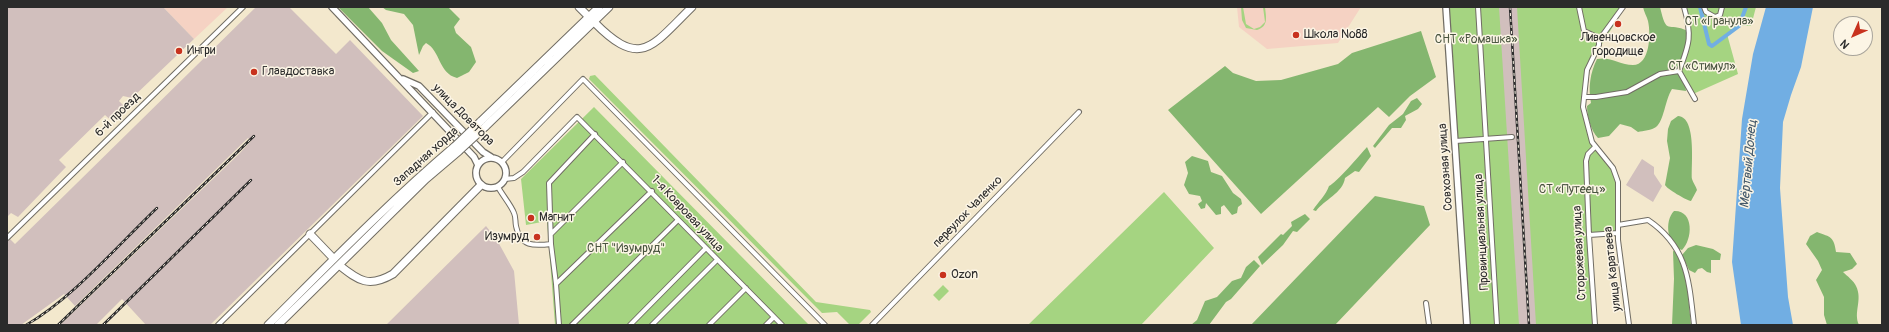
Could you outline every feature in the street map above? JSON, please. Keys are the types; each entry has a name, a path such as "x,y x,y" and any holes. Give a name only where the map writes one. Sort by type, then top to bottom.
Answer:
{"highway":[{"path":"579,7 607,35 630,49 638,50 656,42 692,7"},
{"name":"Западная хорда","path":"592,19 599,7"},
{"name":"Западная хорда","path":"278,325 336,262 421,175 457,149 592,19 609,7"},
{"path":"310,234 336,262 353,277 361,281 370,282 385,279 393,274 481,185"},
{"name":"Западная хорда","path":"268,325 336,262"}],"street":[{"name":"6-й проезд","path":"7,238 243,7"},
{"name":"улица Доватора","path":"332,7 433,112 474,157 478,165"},
{"name":"Совхозная улица","path":"1446,7 1467,325"},
{"name":"Провинциальная улица","path":"1478,7 1497,325"},
{"path":"1579,7 1584,31 1596,36 1599,40"},
{"path":"1595,147 1592,142 1584,115 1587,70 1599,45 1599,40 1623,7"},
{"path":"1684,7 1690,27 1690,37 1679,71 1695,99"},
{"path":"1704,7 1706,12 1715,17 1720,15 1722,7"},
{"path":"1584,97 1596,97 1627,92 1660,74 1679,71"},
{"name":"улица Доватора","path":"399,78 419,86 482,152 491,157"},
{"path":"502,162 583,80 825,325"},
{"path":"218,325 433,112"},
{"name":"переулок Чаленко","path":"872,325 1079,112"},
{"name":"1-я Ковровая улица","path":"505,179 514,178 523,172 577,117 652,191 678,220 782,325"},
{"path":"559,325 551,244 549,183 595,134"},
{"path":"1455,141 1512,137"},
{"name":"улица Каратаева","path":"1595,147 1613,168 1618,182 1618,233 1629,325"},
{"name":"Сторожевая улица","path":"1595,147 1588,154 1586,161 1595,325"},
{"path":"491,157 502,162 507,171 505,179 498,187 488,188 481,185 476,177 478,165 485,159 491,157"},
{"path":"551,234 623,162"},
{"path":"498,187 511,207 519,234 524,241 528,244 537,246 551,244"},
{"path":"556,284 652,191"},
{"path":"572,325 678,220"},
{"path":"1618,225 1648,220 1660,230 1675,247 1688,273 1694,325"},
{"path":"1589,235 1618,233"},
{"path":"630,325 706,248"},
{"path":"652,325 717,260"},
{"path":"709,325 746,288"},
{"path":"1426,303 1429,325"},
{"path":"766,325 774,317"}],"shaded area":[{"path":"7,7 163,7 194,39 132,98 123,96 119,101 127,109 114,123 105,115 59,160 66,167 18,217 11,213 7,217"},
{"path":"163,7 228,7 194,39"},
{"path":"256,7 289,7 336,54 350,40 423,116 210,325 146,325 122,299 96,325 60,325 239,154 251,141 248,138 75,306 64,294 21,325 9,325 7,323 7,242 10,239 15,244"},
{"name":"Школа №88","path":"1237,7 1361,7 1338,43 1267,49 1239,27"},
{"path":"1497,7 1518,7 1537,325 1518,325"},
{"path":"1642,159 1654,167 1654,174 1662,186 1653,202 1626,185"},
{"path":"486,226 497,240 514,271 519,325 386,325"}],"green space":[{"path":"338,7 368,7 382,23 391,40 419,71 413,73 382,51"},
{"path":"382,7 448,7 460,19 454,27 456,33 471,47 476,62 469,72 457,78 451,75 446,72 434,51 426,43 419,55 413,25 404,14 386,10"},
{"path":"1241,7 1243,7 1246,24 1254,29 1260,27 1265,22 1263,7 1265,7 1266,21 1265,24 1257,30 1246,28 1242,20"},
{"name":"СНТ «Ромашка»","path":"1449,7 1499,7 1519,325 1470,325"},
{"name":"СТ «Путеец»","path":"1517,7 1625,7 1594,57 1590,68 1586,100 1586,125 1592,142 1617,174 1619,232 1588,235 1594,325 1536,325"},
{"path":"1643,7 1660,7 1666,25 1688,31 1683,60 1678,73 1685,83 1686,91 1672,89 1661,120 1656,127 1638,132 1631,127 1620,124 1609,136 1598,138 1591,127 1587,110 1587,106 1591,103 1591,75 1597,59 1602,58 1628,65 1639,64 1643,60 1648,48 1649,27"},
{"name":"СТ «Стимул»","path":"1683,7 1756,7 1751,26 1738,26 1727,34 1738,74 1693,94 1679,66 1683,60 1689,32"},
{"path":"1421,31 1436,77 1410,96 1389,117 1378,107 1261,214 1168,110 1225,66 1233,73 1256,81 1281,80 1338,64 1352,53"},
{"path":"595,75 816,302 870,310 871,312 858,325 850,325 837,312 822,313 589,79 590,76"},
{"path":"1417,98 1422,104 1418,109 1405,116 1406,120 1401,128 1392,128 1375,148 1373,146 1389,125 1403,114 1411,101"},
{"name":"СНТ \"Изумруд\"","path":"594,107 809,325 555,325 547,221 526,225 521,179"},
{"path":"1678,116 1684,118 1691,133 1692,179 1697,190 1691,201 1685,199 1665,185 1670,158 1667,141 1668,129 1671,121"},
{"path":"1367,147 1371,156 1359,172 1355,171 1345,178 1344,183 1337,192 1316,211 1313,210 1329,186"},
{"path":"1192,156 1208,161 1211,172 1222,176 1233,193 1241,199 1242,204 1238,207 1237,213 1232,215 1224,205 1221,207 1221,214 1216,215 1206,203 1205,208 1201,209 1198,204 1202,201 1200,196 1189,194 1184,185 1188,173 1185,162"},
{"path":"1164,192 1214,248 1141,325 1028,325"},
{"path":"1375,196 1424,206 1430,225 1335,325 1251,325"},
{"path":"1674,211 1681,212 1685,215 1690,226 1690,233 1686,245 1682,250 1677,248 1670,239 1668,227 1671,215"},
{"path":"1305,214 1310,219 1297,232 1293,231 1283,245 1262,265 1258,257 1281,234 1283,235 1292,226 1291,222"},
{"path":"1817,232 1826,235 1833,240 1836,252 1850,253 1857,264 1852,269 1843,272 1854,282 1858,291 1857,320 1859,325 1827,325 1824,315 1824,297 1816,280 1822,270 1818,261 1806,244 1810,236"},
{"path":"1696,245 1713,249 1721,254 1720,260 1711,260 1711,273 1702,268 1698,269 1695,273 1689,270 1682,255 1688,248"},
{"path":"1673,251 1677,252 1686,274 1691,325 1672,325 1674,279"},
{"path":"1254,260 1260,266 1231,299 1226,302 1209,325 1191,325 1197,320 1205,301 1217,297 1232,281 1241,278 1246,267"},
{"path":"943,285 949,291 939,301 933,295"}],"water":[{"name":"Мёртвый Донец","path":"1766,7 1813,7 1801,67 1783,122 1780,188 1788,297 1793,325 1741,325 1732,262 1742,119 1753,54"}],"waterway":[{"path":"1700,7 1709,44 1712,46 1739,26 1746,7"}],"railway":[{"path":"1510,7 1529,325"},
{"path":"58,325 254,136"},
{"path":"103,325 251,180"},
{"path":"26,325 60,301 94,271 157,208"}],"place":[{"name":"Ливенцовское городище","path":"1618,24"},
{"name":"Школа №88","path":"1296,35"},
{"name":"Ингри","path":"179,51"},
{"name":"Главдоставка","path":"254,72"},
{"name":"Магнит","path":"531,218"},
{"name":"Изумруд","path":"537,237"},
{"name":"Ozon","path":"943,275"}],"park label":[{"name":"СТ «Гранула»","path":"1719,22"}]}
